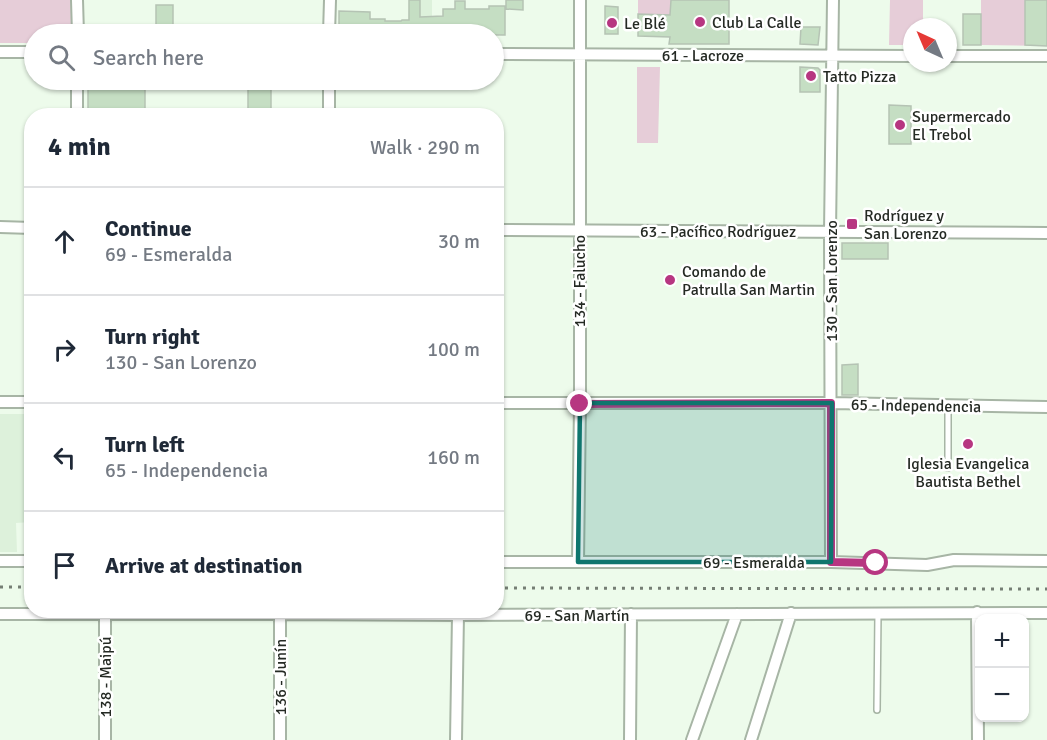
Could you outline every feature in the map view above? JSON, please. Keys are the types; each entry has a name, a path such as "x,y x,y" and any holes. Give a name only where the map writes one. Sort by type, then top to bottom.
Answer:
{"street":[{"path":"77,0 78,24"},
{"path":"330,0 330,24"},
{"name":"134 - Falucho","path":"578,562 580,0"},
{"name":"130 - San Lorenzo","path":"831,562 832,0"},
{"path":"0,52 24,52"},
{"name":"61 - Lacroze","path":"504,54 903,56"},
{"path":"957,56 1047,56"},
{"path":"77,90 77,108"},
{"path":"329,90 329,108"},
{"path":"0,227 24,228"},
{"name":"63 - Pacífico Rodríguez","path":"504,230 1047,233"},
{"path":"0,402 24,402"},
{"name":"65 - Independencia","path":"504,403 831,403 1047,407"},
{"name":"69 - Esmeralda","path":"504,562 831,562 927,565 954,560 1047,561"},
{"path":"0,561 24,561"},
{"path":"927,565 1047,567"},
{"path":"977,612 978,740"},
{"name":"69 - San Martín","path":"504,615 1047,613"},
{"name":"69 - San Martín","path":"0,614 24,614"},
{"path":"630,740 631,614"},
{"path":"692,740 737,614"},
{"path":"751,740 791,614"},
{"name":"138 - Maipú","path":"105,618 105,740"},
{"name":"136 - Junín","path":"280,618 280,740"},
{"path":"456,740 458,618"}],"lane":[{"path":"948,405 948,468"},
{"path":"877,710 878,613"}],"highlighted area":[{"path":"580,403 832,403 831,562 578,562"}],"shaded area":[{"path":"0,0 73,0 73,24 24,24 24,43 0,43"},
{"path":"409,0 432,0 432,24 408,24"},
{"name":"Club La Calle","path":"638,0 729,0 729,44 669,44 670,15 638,14"},
{"path":"890,0 923,0 923,18 903,18 903,45 889,45"},
{"path":"981,0 1047,0 1047,46 981,45"},
{"path":"637,67 660,67 658,143 637,143"},
{"path":"0,414 24,414 24,522 16,523 17,552 0,552"}],"building":[{"path":"409,0 420,0 420,17 443,16 443,9 455,9 455,1 465,1 465,9 505,6 505,35 504,24 339,24 339,11 370,12 370,19 385,19 385,21 409,20"},
{"path":"506,0 523,0 523,10 506,9"},
{"name":"Club La Calle","path":"671,0 729,0 729,44 669,44 670,37 638,36 638,14 670,15"},
{"path":"1025,0 1047,0 1047,46 1025,45"},
{"path":"156,5 173,5 173,24 156,24"},
{"name":"Le Blé","path":"605,6 618,7 618,34 605,34"},
{"path":"963,14 981,14 981,45 963,45"},
{"path":"801,27 820,27 818,45 800,44"},
{"path":"800,67 820,70 820,92 800,92"},
{"path":"88,90 145,90 145,108 88,108"},
{"path":"248,90 271,90 271,108 248,108"},
{"name":"Supermercado El Trebol","path":"889,105 911,106 911,144 889,144"},
{"path":"842,243 888,243 888,259 842,259"},
{"path":"858,364 858,395 842,395 842,365"}],"railway":[{"path":"0,587 24,587"},
{"path":"504,588 1047,589"}],"place":[{"name":"Club La Calle","path":"700,22"},
{"name":"Le Blé","path":"612,23"},
{"name":"Tatto Pizza","path":"811,76"},
{"name":"Supermercado El Trebol","path":"900,125"},
{"name":"Rodríguez y San Lorenzo","path":"852,224"},
{"name":"Comando de Patrulla San Martin","path":"670,280"},
{"name":"Iglesia Evangelica Bautista Bethel","path":"968,444"}],"route":[{"path":"580,404 831,403 831,562 876,563"}]}
